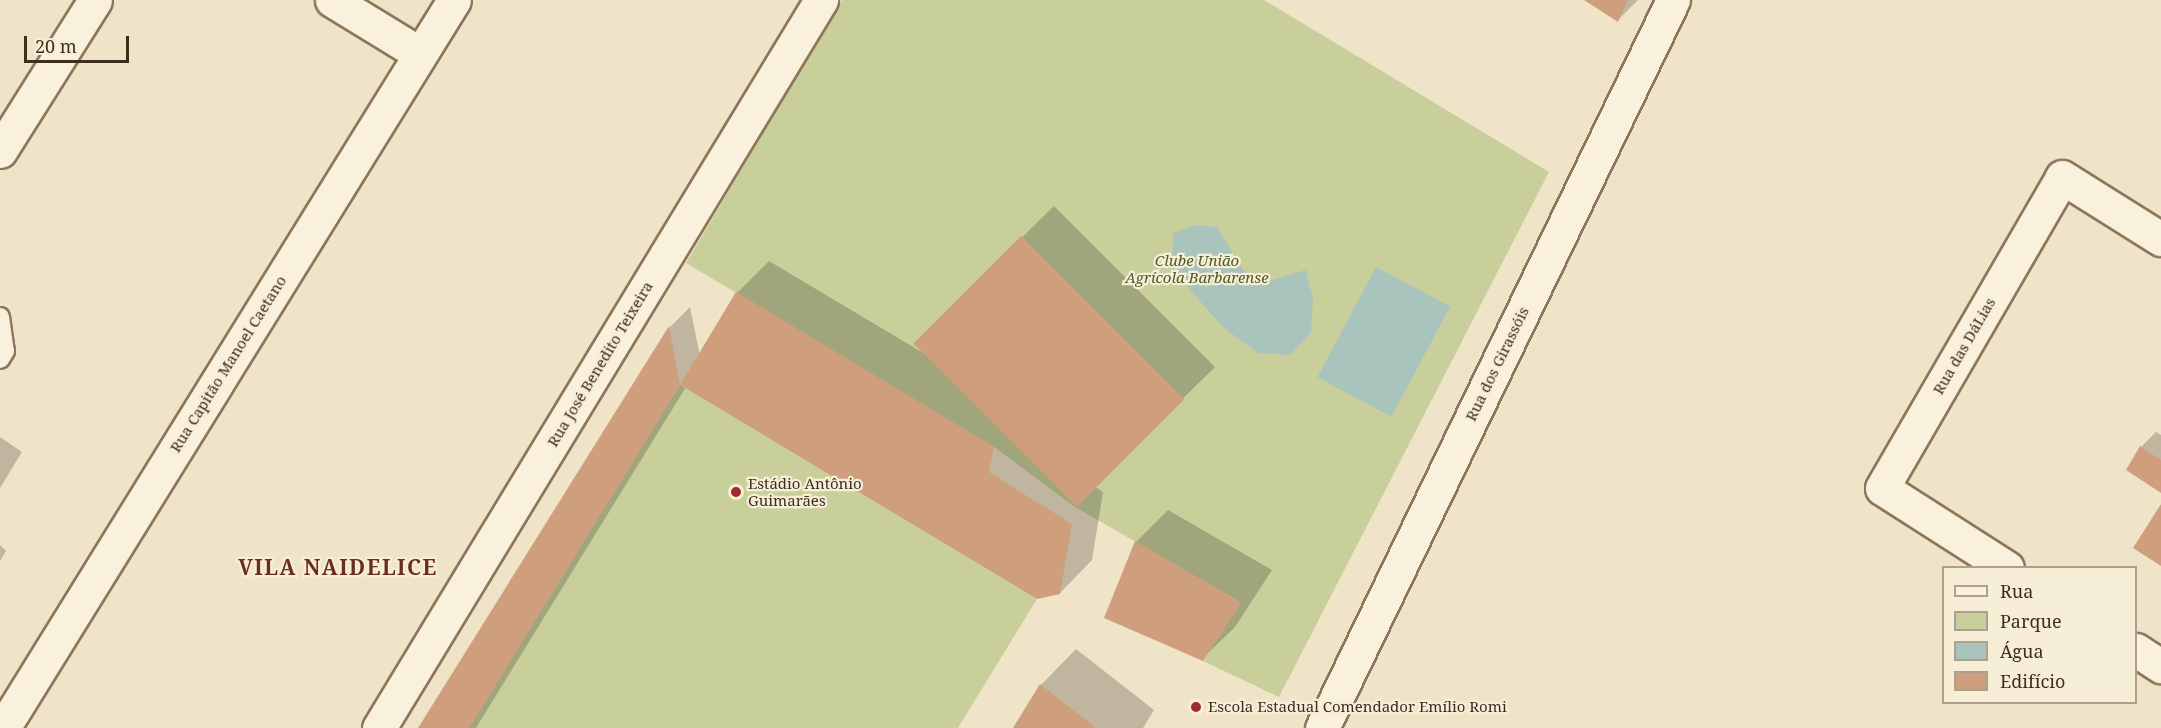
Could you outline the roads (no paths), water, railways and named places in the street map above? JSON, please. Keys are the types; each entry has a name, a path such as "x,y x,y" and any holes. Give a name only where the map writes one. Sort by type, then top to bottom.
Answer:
{"street":[{"path":"0,152 95,0"},
{"path":"332,0 420,54"},
{"name":"Rua Capitão Manoel Caetano","path":"3,728 454,0"},
{"name":"Rua José Benedito Teixeira","path":"379,728 821,0"},
{"name":"Rua dos Girassóis","path":"1322,728 1673,0"},
{"name":"Rua das DáLias","path":"2005,566 1882,488 2062,177 2161,239"},
{"path":"2137,651 2161,666"}],"lane":[{"path":"0,317 4,351 0,359"}],"water":[{"path":"1195,225 1217,227 1243,270 1269,281 1306,270 1313,299 1311,333 1290,355 1258,353 1224,328 1172,270 1173,233"},
{"path":"1376,267 1450,306 1391,417 1317,377"}],"place":[{"name":"Estádio Antônio Guimarães","path":"736,492"},
{"name":"Escola Estadual Comendador Emílio Romi","path":"1196,707"}],"district":[{"name":"VILA NAIDELICE","path":"338,567"}],"park label":[{"name":"Clube União Agrícola Barbarense","path":"1197,268"}]}
